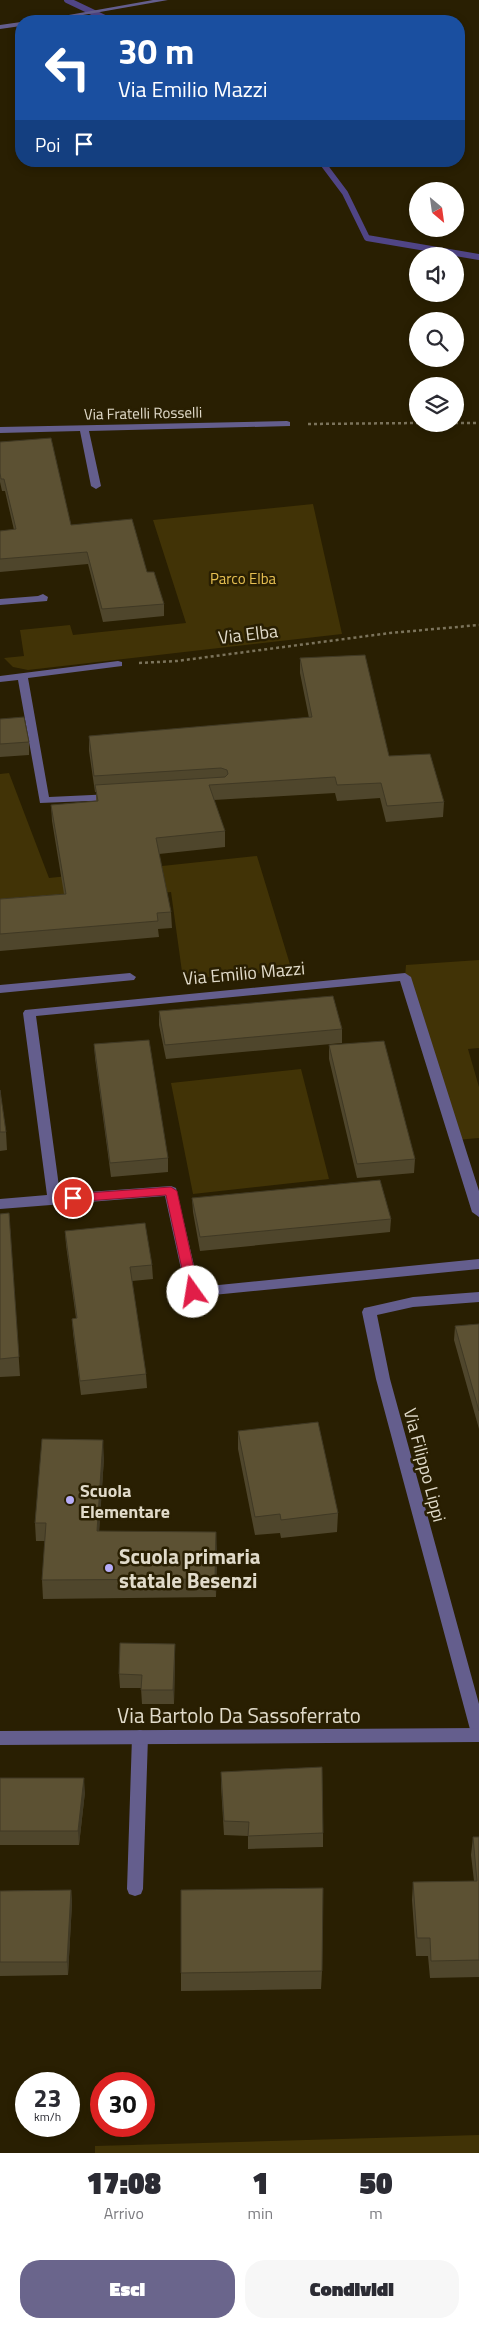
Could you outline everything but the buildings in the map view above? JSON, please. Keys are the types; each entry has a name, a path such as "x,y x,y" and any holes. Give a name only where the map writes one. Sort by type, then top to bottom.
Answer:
{"street":[{"path":"76,15 165,0"},
{"path":"0,27 15,25"},
{"name":"Via Fratelli Rosselli","path":"0,430 287,424"},
{"path":"84,428 96,486"},
{"path":"0,602 43,599 43,597"},
{"path":"0,679 118,664"},
{"path":"23,677 44,801 122,796"},
{"path":"0,989 130,977"},
{"name":"Via Emilio Mazzi","path":"54,1199 28,1013 405,977 479,1212"},
{"path":"0,1204 171,1191 193,1292 479,1264"},
{"name":"Via Filippo Lippi","path":"479,1297 413,1302 369,1312 382,1379 479,1734"},
{"name":"Via Bartolo Da Sassoferrato","path":"0,1738 479,1734"},
{"path":"134,1889 140,1737"}],"path":[{"path":"287,424 409,423"},
{"path":"464,423 479,423"},
{"name":"Via Elba","path":"118,664 177,660 390,633 479,625"}],"green space":[{"name":"Parco Elba","path":"313,504 342,634 28,670 13,667 4,658 24,656 20,630 70,625 73,635 186,623 153,520"},
{"path":"9,773 49,878 257,856 292,971 183,979 171,892 0,911 0,774"},
{"path":"479,960 479,1048 468,1049 479,1087 479,1138 456,1140 405,977 406,965"},
{"path":"301,1069 329,1179 193,1194 171,1083"},
{"path":"479,2135 479,2153 95,2153 95,2146"}],"waterway":[{"path":"67,0 98,15"},
{"path":"326,167 345,193 367,238 479,257"}],"place":[{"name":"Scuola Elementare","path":"70,1500"},
{"name":"Scuola primaria statale Besenzi","path":"109,1568"}],"route":[{"path":"73,1198 171,1191 193,1292"}]}
